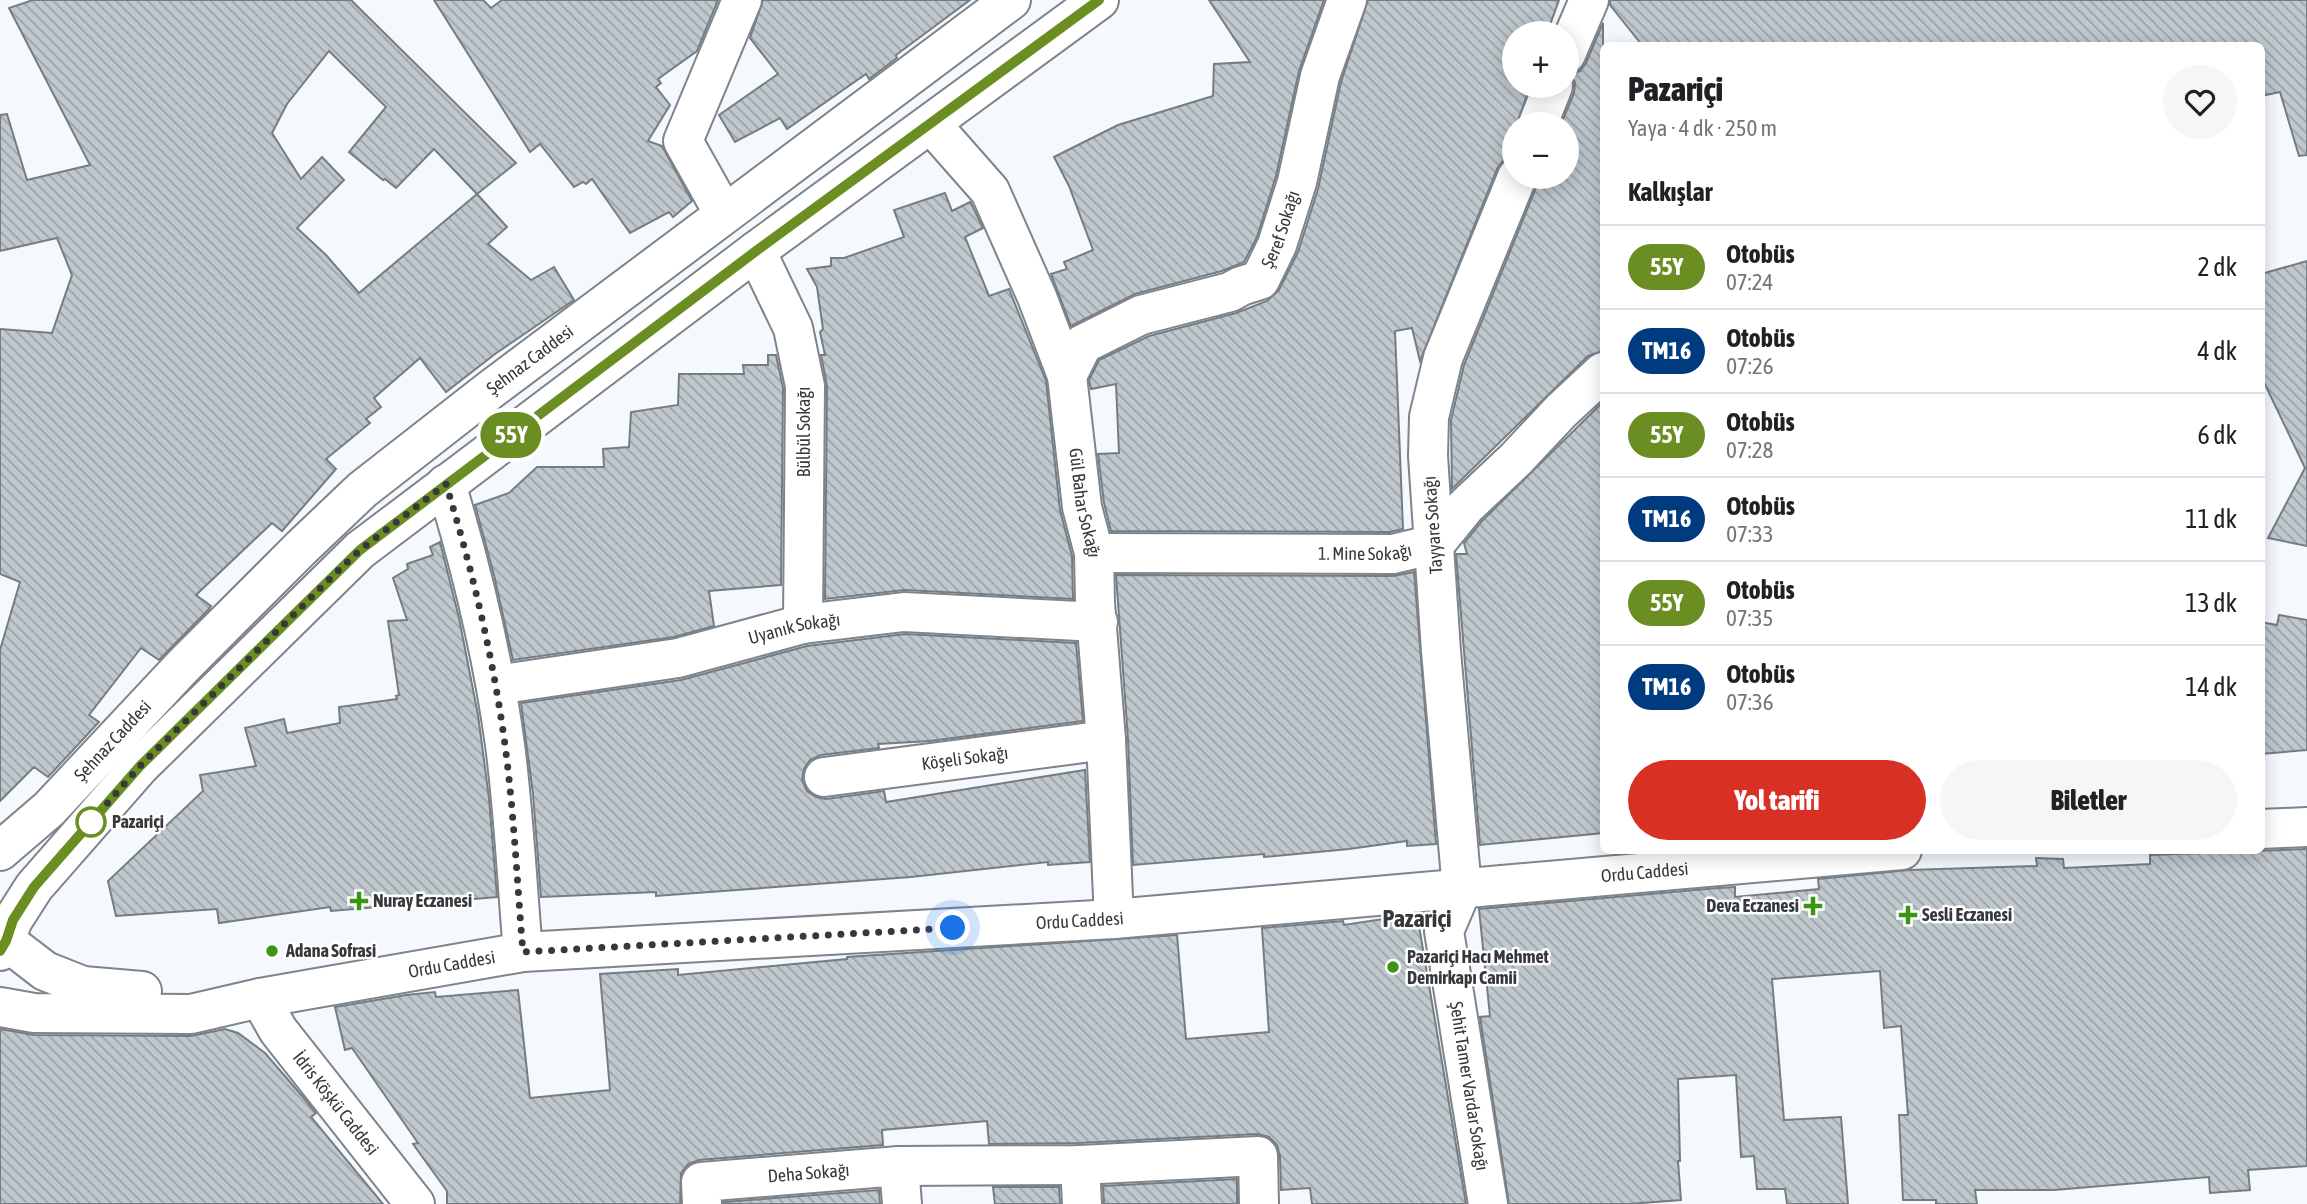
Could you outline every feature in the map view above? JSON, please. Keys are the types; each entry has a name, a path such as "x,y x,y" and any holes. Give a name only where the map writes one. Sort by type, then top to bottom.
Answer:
{"street":[{"path":"724,214 683,141 742,0"},
{"name":"Şehnaz Caddesi","path":"0,851 50,809 183,666 300,548 362,490 490,390 1011,0"},
{"name":"Şehnaz Caddesi","path":"2,934 34,887 140,766 360,550 756,251 1099,0"},
{"name":"Şeref Sokağı","path":"1067,376 1083,344 1141,315 1230,292 1259,280 1277,245 1297,182 1320,76 1346,0"},
{"path":"1579,23 1589,0"},
{"name":"Gül Bahar Sokağı","path":"931,124 990,191 1037,297 1067,376 1082,507 1094,553 1114,919"},
{"name":"Tayyare Sokağı","path":"1461,889 1441,650 1428,456 1429,417 1443,358 1512,189"},
{"name":"Bülbül Sokağı","path":"756,251 793,328 805,386 803,624"},
{"name":"1. Mine Sokağı","path":"1094,553 1393,554 1435,544 1466,506 1600,375"},
{"path":"446,484 472,569 496,685 505,747 523,952"},
{"name":"Uyanık Sokağı","path":"496,685 678,658 803,624 904,612 1098,622"},
{"name":"Köşeli Sokağı","path":"824,777 1106,740"},
{"path":"2265,829 2307,827"},
{"name":"Ordu Caddesi","path":"0,1007 34,1013 191,1014 260,998 523,952 1114,919 1857,854"},
{"name":"Şehit Tamer Vardar Sokağı","path":"1461,889 1444,931 1488,1204"},
{"name":"Ordu Caddesi","path":"2,934 45,971 83,986 136,991 196,991 260,998"},
{"name":"İdris Köşkü Caddesi","path":"260,998 278,1030 415,1204"},
{"path":"902,1204 899,1166 1080,1165 1258,1156 1259,1204"},
{"path":"1080,1165 1082,1204"},
{"name":"Deha Sokağı","path":"702,1204 701,1182 899,1166"}],"building":[{"path":"33,0 351,0 516,163 477,194 507,227 488,244 531,280 554,267 574,300 495,354 446,392 420,358 374,398 381,407 366,419 370,423 326,459 336,469 282,531 272,523 196,595 211,606 159,660 141,648 89,715 99,722 48,777 34,767 0,801 0,650 20,582 0,574 0,329 52,333 72,275 57,238 0,251 0,115 7,114 27,180 90,165 9,8","holes":["329,51 386,107 349,152 396,188 434,149 477,194 359,293 326,255 297,228 344,180 322,157 301,179 272,133 287,104"]},
{"path":"434,0 483,0 491,8 502,0 718,0 697,51 658,79 661,83 656,87 670,105 648,141 662,146 692,201 673,217 669,212 630,233 592,179 586,184 583,182 574,187 540,144 530,152"},
{"path":"763,0 970,0 896,55 897,58 869,79 866,74 787,129 780,118 735,142 719,115 778,74 750,38"},
{"path":"1209,0 1324,0 1299,71 1276,176 1257,237 1244,262 1222,271 1135,294 1071,326 1051,274 1067,269 1064,262 1093,250 1069,186 1054,157 1118,125 1213,96 1214,64 1250,62"},
{"path":"1368,0 1559,0 1551,21 1502,21 1502,98 1526,98 1521,112 1502,112 1502,162 1420,361 1412,328 1395,331 1403,529 1390,532 1111,531 1104,503 1098,454 1119,453 1116,384 1091,389 1089,380 1099,360 1149,336 1236,313 1267,301 1279,290 1298,252 1318,189 1341,82"},
{"path":"1610,0 2307,0 2307,155 2299,156 2280,92 2265,95 2265,42 1640,42 1610,5"},
{"path":"1603,23 1603,42 1600,42 1600,352 1588,356 1452,489 1451,420 1464,365 1535,189 1579,189 1579,112 1566,112 1572,98 1579,98 1580,71"},
{"path":"945,193 952,211 971,203 983,228 965,237 989,296 1009,289 1046,381 1060,510 1072,556 1073,599 905,590 825,599 827,386 821,355 825,355 820,332 823,329 817,287 807,269 831,266 831,258 844,258 904,237 894,210"},
{"path":"2307,261 2307,546 2268,538 2305,468 2265,384 2265,273"},
{"path":"768,355 776,355 783,388 781,585 709,591 714,626 674,637 513,660 475,505 509,493 537,467 604,467 603,449 629,447 631,412 678,405 679,374 744,374 743,365 768,365"},
{"path":"1600,405 1600,833 1480,845 1456,554 1467,554 1464,543 1482,521"},
{"path":"440,542 459,618 478,715 489,798 497,897 331,911 330,907 219,923 217,909 116,916 108,881 203,791 200,775 256,766 245,728 284,719 287,733 340,723 339,707 397,699 396,696 399,695 388,621 407,620 393,578 408,569 407,564 433,555 430,547"},
{"path":"1414,572 1436,844 1407,846 1407,841 1264,857 1264,854 1133,865 1128,739 1116,575 1393,576"},
{"path":"2279,615 2307,620 2307,750 2265,754 2265,623 2277,625"},
{"path":"905,634 1076,643 1083,721 930,741 878,744 879,748 821,755 810,760 804,769 802,780 807,791 826,799 884,791 886,802 1085,770 1090,862 1048,865 1048,862 911,877 656,896 656,892 541,897 533,794 521,703 681,680 807,646"},
{"path":"2307,849 2307,1166 2248,1170 2250,1190 2210,1193 2209,1177 2054,1190 1975,1190 1977,1204 1936,1204 1936,1200 1903,1200 1899,1115 1908,1115 1901,1026 1884,1028 1880,971 1772,979 1784,1120 1841,1117 1848,1204 1787,1204 1785,1189 1757,1189 1754,1156 1741,1157 1736,1075 1678,1079 1681,1200 1629,1204 1509,1204 1480,1017 1490,1016 1479,909 1735,887 1735,897 1819,889 1818,879 1909,870 2037,866 2036,858 2063,859 2064,868 2150,864 2150,855 2265,854 2265,851"},
{"path":"1417,914 1466,1204 1312,1204 1310,1188 1281,1190 1277,1145 1269,1137 1258,1134 1079,1143 989,1144 987,1121 882,1130 883,1145 699,1160 688,1164 681,1173 680,1204 447,1204 447,1191 413,1144 418,1143 352,1048 345,1050 335,1007 435,992 436,997 518,990 530,1098 610,1090 600,974 678,969 678,975 847,957 1177,935 1186,1039 1269,1032 1262,928 1343,921 1344,925"},
{"path":"0,1029 34,1035 191,1036 225,1029 238,1033 265,1053 303,1097 316,1113 311,1117 383,1204 0,1204"},
{"path":"1237,1179 1237,1204 1104,1204 1103,1186"},
{"path":"993,1187 1059,1187 1060,1204 995,1204"},
{"path":"879,1190 880,1204 724,1204 724,1202"}],"bus line":[{"name":"55Y","path":"0,951 13,920 34,887 140,766 360,550 756,251 1099,0"}],"place":[{"name":"Pazariçi","path":"91,822"},
{"name":"Nuray Eczanesi","path":"359,901"},
{"name":"Deva Eczanesi","path":"1813,906"},
{"name":"Sesli Eczanesi","path":"1908,915"},
{"name":"Adana Sofrasi","path":"272,951"},
{"name":"Pazariçi Hacı Mehmet Demirkapı Camii","path":"1393,967"}],"district":[{"name":"Pazariçi","path":"1417,919"}],"route":[{"path":"91,822 140,766 343,566 446,484 472,569 496,685 505,747 523,952 953,928"}]}
